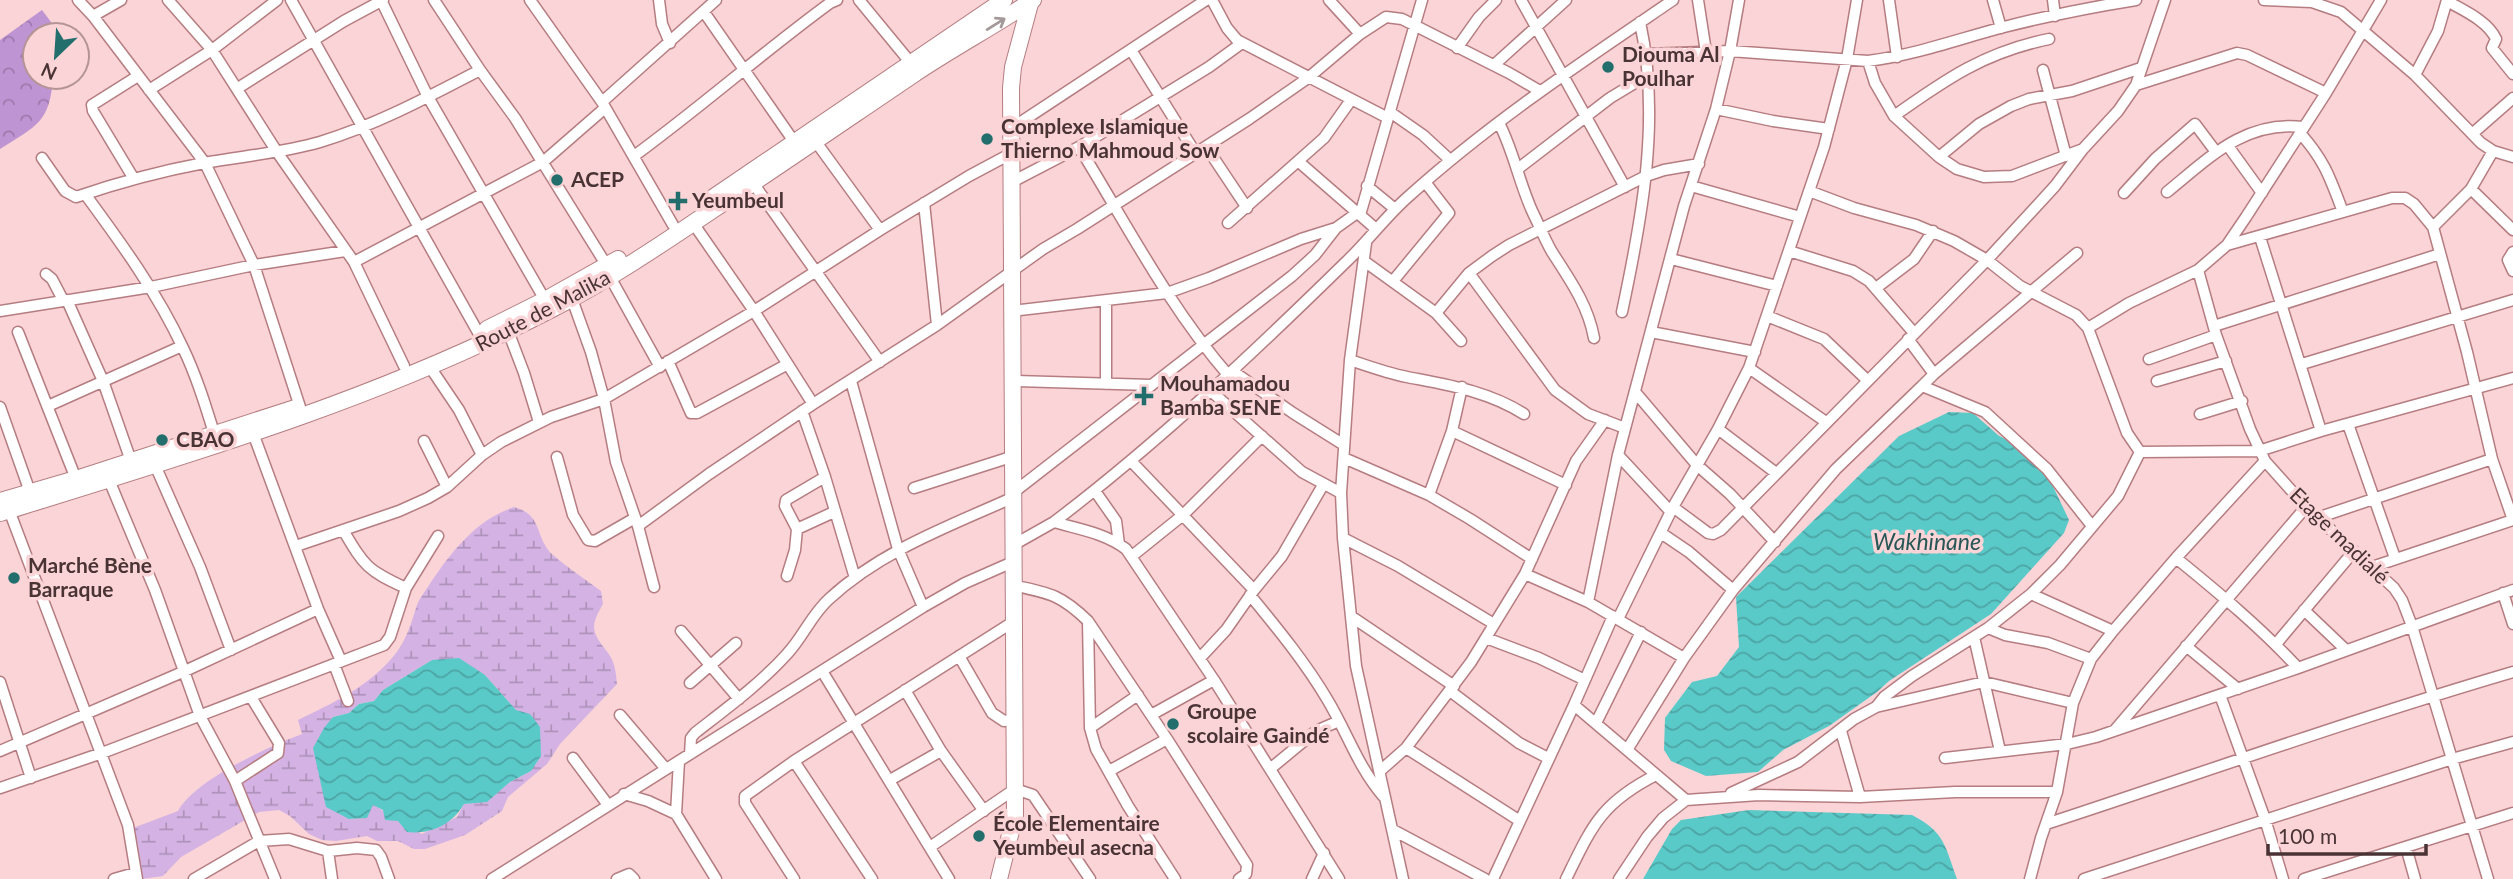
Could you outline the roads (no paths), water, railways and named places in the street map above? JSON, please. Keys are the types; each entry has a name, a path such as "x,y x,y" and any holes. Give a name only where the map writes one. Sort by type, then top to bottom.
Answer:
{"main road":[{"name":"Route de Malika","path":"3,508 109,480 253,433 430,368 572,299 673,225 1004,0"},
{"name":"Route de Malika","path":"3,508 30,492 300,407 479,334 609,271 694,223 916,73 1032,1"},
{"path":"1002,877 1016,815 1013,622 1016,586 1012,311 1013,67 1032,1"}],"street":[{"path":"78,0 205,163 254,265 300,407"},
{"path":"93,16 121,0"},
{"path":"168,0 212,50 277,152 354,262 404,366"},
{"path":"149,90 212,50 277,0"},
{"path":"291,0 479,334"},
{"path":"238,88 314,39 382,0 428,97 545,300"},
{"path":"434,0 543,162 691,413 786,365"},
{"path":"530,0 604,105 673,225"},
{"path":"659,0 670,43"},
{"path":"354,262 543,162 716,0"},
{"path":"634,156 685,118 771,46 837,0"},
{"path":"859,0 910,62"},
{"path":"1012,128 1206,0"},
{"path":"1212,0 1227,28 1242,43 1351,100 1414,128 1450,160"},
{"path":"1329,0 1360,34"},
{"path":"1012,311 1167,293 1301,239 1336,228 1359,214 1422,0"},
{"path":"1457,48 1479,17 1496,0"},
{"path":"1521,0 1625,187"},
{"path":"1494,65 1566,0"},
{"path":"1698,0 1706,52"},
{"path":"1587,603 1618,455 1691,186 1716,109 1739,0"},
{"path":"1493,879 1615,617 1749,368 1829,128 1847,59 1857,0"},
{"path":"1889,0 1897,57"},
{"path":"1993,0 2001,28"},
{"path":"2053,0 2056,16"},
{"path":"1647,54 1730,51 1868,61 1897,57 2001,28 2136,0"},
{"path":"1618,455 1672,509 1711,534 1721,530 1987,260 2055,186 2083,149 2118,111 2136,85 2165,0"},
{"path":"2264,0 2311,1 2341,12 2415,75 2472,134 2493,151 2513,157"},
{"path":"2088,328 2129,303 2198,270 2227,245 2326,93 2381,0"},
{"path":"1015,544 1054,522 1096,491 1212,392 1366,243 1395,209 1450,160 1563,73 1671,1"},
{"path":"2415,75 2438,31 2447,1 2494,33 2496,39 2492,48 2513,74"},
{"path":"704,12 794,143"},
{"path":"558,457 573,515 587,540 595,541 636,522 937,325 1114,204 1207,148 1308,78 1360,34 1390,16 1494,65 1540,91"},
{"path":"1622,312 1638,236 1646,176 1648,75 1647,54 1640,22"},
{"path":"1894,116 1964,68 2020,46 2049,39"},
{"path":"1012,182 1079,147 1209,67 1242,43"},
{"path":"1131,50 1196,154"},
{"path":"2136,85 2237,53 2247,55 2326,93"},
{"path":"1868,61 1875,83 1894,116 1938,157 1957,169 1971,174 2012,176 2083,149"},
{"path":"1938,157 1965,134 1995,114 2020,102 2141,68"},
{"path":"42,158 70,196 76,197 205,163 277,152 318,142 363,127 480,70"},
{"path":"2043,70 2066,156"},
{"path":"1518,168 1587,115 1648,75"},
{"path":"134,180 92,105 138,76"},
{"path":"2472,134 2513,98"},
{"path":"1228,223 1325,138 1351,100"},
{"path":"1716,109 1773,121 1829,128"},
{"path":"1499,122 1513,150 1521,184 1550,250 1579,295 1594,338"},
{"path":"2124,193 2155,159 2195,124 2216,152"},
{"path":"2167,192 2216,152 2243,136 2260,129 2285,125 2302,130 2322,160 2343,212"},
{"path":"816,142 880,230"},
{"path":"2228,146 2262,193"},
{"path":"1079,147 1167,293 1202,345 1232,374 1344,445"},
{"path":"1207,148 1247,208"},
{"path":"2433,227 2471,189 2493,151"},
{"path":"296,545 399,511 428,498 447,487 482,455 501,442 539,422 604,399 754,311 924,203 1013,153"},
{"path":"1299,162 1376,229"},
{"path":"1436,313 1469,273 1509,245 1646,176 1699,164"},
{"path":"1392,281 1449,212 1425,182"},
{"path":"753,183 880,362"},
{"path":"1367,186 1395,209"},
{"path":"1691,186 1800,217"},
{"path":"2471,189 2513,230"},
{"path":"1809,191 1854,208 1933,231 1987,260 2030,291 2076,315 2088,328 2127,433 2140,452"},
{"path":"85,194 151,287 182,346 214,433"},
{"path":"2227,245 2392,198 2405,198 2422,212 2433,227 2459,317 2492,459 2513,520 2372,566"},
{"path":"924,203 937,325"},
{"path":"694,223 813,404"},
{"path":"690,754 691,738 695,733 739,699 787,655 826,601 876,561 1014,494 1292,276 1315,255 1336,228"},
{"path":"1876,288 1914,259 1933,231"},
{"path":"2260,237 2321,431"},
{"path":"1366,243 1350,360 1341,493 1343,537 1356,666 1403,879"},
{"path":"0,311 151,287 254,265 345,251"},
{"path":"1789,251 1853,271 1876,288 1911,336 1934,374"},
{"path":"2513,252 2508,260 2513,271"},
{"path":"1627,750 1684,658 1734,590 1836,469 1934,374 2077,253"},
{"path":"2149,359 2282,305 2440,254"},
{"path":"1671,259 1777,286"},
{"path":"1364,261 1436,313 1461,341"},
{"path":"2198,270 2215,331 2262,456"},
{"path":"1469,273 1547,382 1570,402 1594,417 1625,428"},
{"path":"46,274 65,300 103,381 131,461"},
{"path":"572,299 591,352 619,472 654,587"},
{"path":"2302,364 2513,300"},
{"path":"1106,301 1106,383"},
{"path":"1767,316 1824,339 1867,380"},
{"path":"508,331 539,422"},
{"path":"18,332 76,479"},
{"path":"1651,332 1755,352"},
{"path":"48,406 182,346"},
{"path":"1350,360 1405,376 1462,387 1494,398 1524,414"},
{"path":"2157,381 2226,361"},
{"path":"430,368 459,410 482,455"},
{"path":"1749,368 1826,422"},
{"path":"2140,452 2262,456 2321,431 2513,378"},
{"path":"1013,381 1151,385"},
{"path":"851,382 898,549 923,607"},
{"path":"1922,386 1985,412 2047,468 2092,526"},
{"path":"1429,495 1452,431 1462,387"},
{"path":"1212,392 1302,472 1341,493"},
{"path":"1636,393 1697,466 1775,542"},
{"path":"2200,414 2242,401"},
{"path":"802,411 855,578"},
{"path":"1,415 30,492"},
{"path":"1380,771 1406,748 1486,638 1525,574 1577,461 1605,420"},
{"path":"2348,424 2395,558"},
{"path":"1718,429 1776,473"},
{"path":"1452,431 1566,485"},
{"path":"253,433 338,662 348,701"},
{"path":"1132,556 1183,515 1262,436"},
{"path":"424,441 447,487"},
{"path":"1876,707 1884,697 1912,676 1988,628 2031,594 2060,565 2118,496 2140,452"},
{"path":"914,488 1014,456"},
{"path":"2030,879 2057,792 2073,703 2091,659 2262,456"},
{"name":"Etage madialé","path":"2262,456 2305,507 2372,566 2402,600 2488,879"},
{"path":"1344,458 1429,495 1532,559"},
{"path":"2317,518 2492,459"},
{"path":"1130,461 1252,592 1310,674 1339,721 1365,775 1384,797"},
{"path":"155,465 200,567 231,650"},
{"path":"787,576 795,550 797,529 785,506 786,500 825,477"},
{"path":"109,480 155,590 200,716 235,781 275,879"},
{"path":"1200,658 1226,630 1252,592 1282,556 1323,485"},
{"path":"1096,491 1114,516 1119,544"},
{"path":"2114,731 2305,507"},
{"path":"3,508 102,753 128,825 136,876 114,879"},
{"path":"797,529 834,512"},
{"path":"1054,522 1119,544 1132,556 1200,658 1339,879"},
{"path":"343,530 363,564 376,574 406,588"},
{"path":"1661,533 1689,552 1734,590"},
{"path":"0,788 251,697 388,641 406,588 438,536"},
{"path":"1343,537 1398,566 1494,624"},
{"path":"2276,644 2354,551"},
{"path":"2176,558 2227,599 2298,668"},
{"path":"492,879 923,607 965,583 1015,561"},
{"path":"1525,574 1615,617 1684,658"},
{"path":"1016,586 1056,596 1072,605 1088,621 1247,865 1246,874 1239,879"},
{"path":"1945,758 2067,744 2114,731 2508,592 2513,624"},
{"path":"2031,594 2113,631"},
{"path":"0,751 185,671 272,628 318,609"},
{"path":"2304,610 2346,650"},
{"path":"1352,617 1452,688 1508,736 1548,758"},
{"path":"1088,621 1090,728 1096,749 1128,806 1175,879"},
{"path":"794,879 743,800 745,796 794,761 1013,622"},
{"path":"1988,628 2005,635 2048,643 2091,659"},
{"path":"681,631 739,699"},
{"path":"1596,723 1641,632"},
{"path":"1974,637 2000,751"},
{"path":"1486,638 1539,658 1585,680"},
{"path":"690,683 736,643"},
{"path":"2186,646 2238,689"},
{"path":"959,656 992,713 1004,721 1014,720"},
{"path":"822,671 949,879"},
{"path":"2046,824 2242,757 2513,672"},
{"path":"1151,715 1214,680"},
{"path":"0,682 31,778"},
{"path":"1727,796 1798,762 1854,719 1876,707 1984,682 2073,703"},
{"path":"905,690 941,751 984,811"},
{"path":"1090,728 1138,695"},
{"path":"2220,695 2283,879"},
{"path":"235,781 278,753 280,748 251,697"},
{"path":"1574,705 1686,800"},
{"path":"620,715 666,769"},
{"path":"1270,769 1317,732 1339,721"},
{"path":"1841,731 1860,797"},
{"path":"1109,771 1167,739"},
{"path":"2084,879 2264,819 2513,742"},
{"path":"1406,748 1520,821"},
{"path":"890,780 941,751"},
{"path":"573,758 608,805"},
{"path":"676,814 679,761"},
{"path":"794,761 872,879"},
{"path":"1566,879 1584,841 1609,806 1632,787 1656,775"},
{"path":"930,846 1015,789 1032,795 1090,879"},
{"path":"1619,879 1647,836 1663,818 1686,800 1727,796 1860,797 1955,792 2057,792"},
{"path":"624,794 676,814 716,879"},
{"path":"2304,879 2513,813"},
{"path":"1393,830 1485,879"},
{"path":"194,879 259,841 289,839 328,851 357,848 376,850 389,879"},
{"path":"2406,847 2415,879"},
{"path":"328,851 332,879"},
{"path":"1312,879 1324,853"},
{"path":"2342,867 2346,879"},
{"path":"617,879 629,874 634,879"}],"water":[{"name":"Wakhinane","path":"1949,412 1973,413 2049,478 2069,520 2064,533 1991,614 1889,681 1829,726 1783,750 1758,772 1706,776 1671,761 1664,750 1665,718 1692,682 1717,676 1739,647 1736,597 1899,436"},
{"path":"459,658 485,675 516,710 530,714 540,727 541,756 531,771 510,782 487,802 464,804 454,817 440,827 424,832 407,832 398,821 385,820 383,810 373,805 367,818 349,819 326,807 313,748 333,717 349,713 359,704 374,701 383,690 432,660"},
{"path":"1749,810 1912,815 1938,834 1957,879 1643,879 1672,829 1681,820"}],"place":[{"name":"Diouma Al Poulhar","path":"1608,67"},
{"name":"Complexe Islamique Thierno Mahmoud Sow","path":"987,139"},
{"name":"ACEP","path":"557,180"},
{"name":"Yeumbeul","path":"678,201"},
{"name":"Mouhamadou Bamba SENE","path":"1144,396"},
{"name":"CBAO","path":"162,440"},
{"name":"Marché Bène Barraque","path":"14,578"},
{"name":"Groupe scolaire Gaindé","path":"1173,724"},
{"name":"École Elementaire Yeumbeul asecna","path":"979,836"}]}
